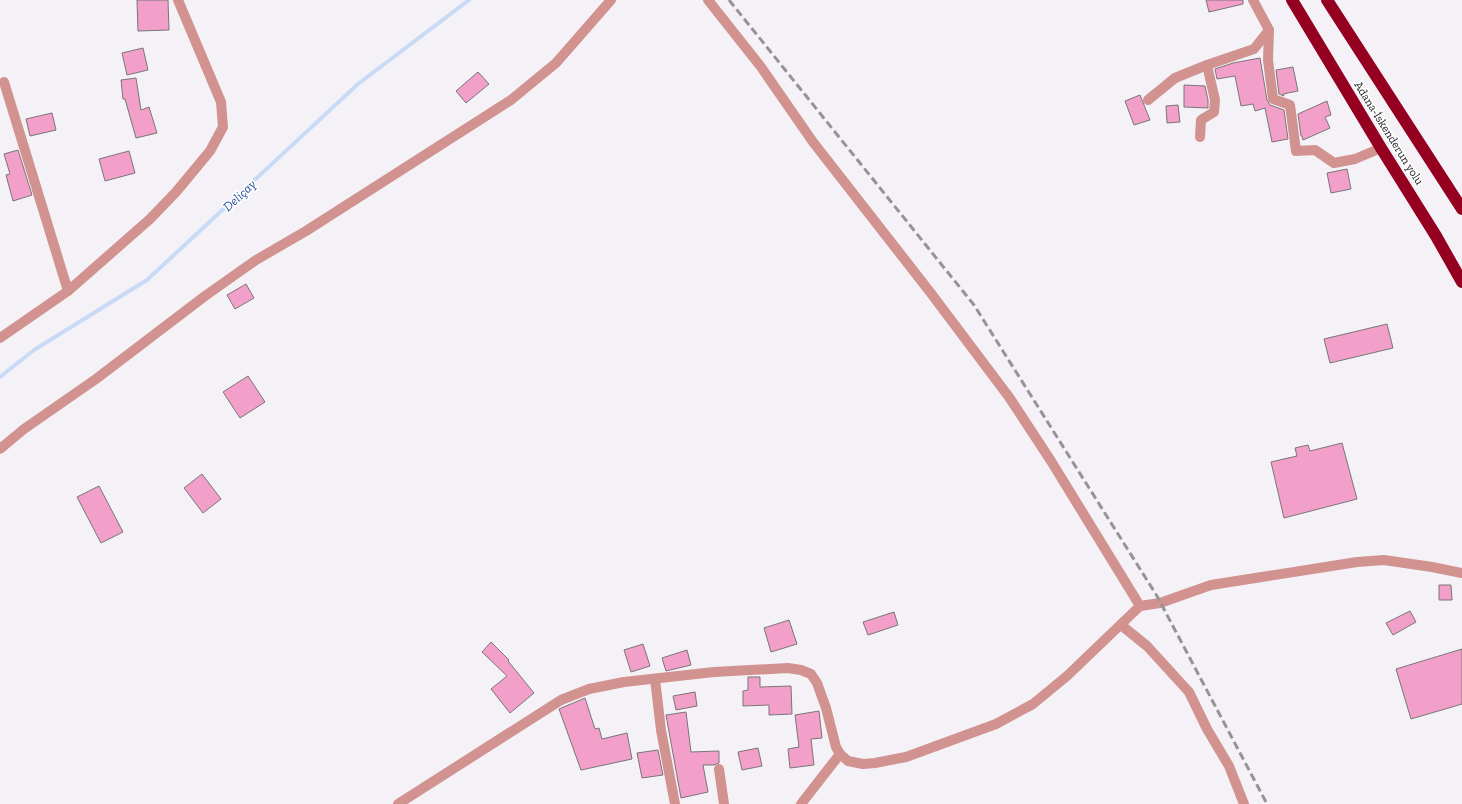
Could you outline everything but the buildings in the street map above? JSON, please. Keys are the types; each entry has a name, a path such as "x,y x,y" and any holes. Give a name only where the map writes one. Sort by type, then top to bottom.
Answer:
{"highway":[{"name":"Adana-İskenderun yolu","path":"1292,0 1436,236 1462,282"},
{"name":"Adana-İskenderun yolu","path":"1327,0 1461,205"}],"street":[{"path":"0,338 68,291 150,219 176,192 210,151 223,127 221,102 178,0"},
{"path":"0,449 24,429 256,260 313,227 511,100 556,63 611,0"},
{"path":"708,0 761,67 813,142 930,292 1009,397 1140,606"},
{"path":"1253,0 1269,30 1268,60 1273,98 1290,105 1296,151 1315,150 1334,163 1355,159 1381,148"},
{"path":"1148,100 1175,78 1207,64 1254,49 1269,30"},
{"path":"1200,137 1202,120 1214,112 1215,100 1207,64"},
{"path":"4,82 68,291"},
{"path":"398,804 513,729 561,700 588,688 714,672 788,668 801,670 811,674 817,684 826,708 836,747 840,754 848,761 863,764 875,763 906,757 996,724 1033,704 1067,676 1140,606 1160,603 1211,585 1357,562 1384,560 1432,566 1462,573"},
{"path":"1121,624 1147,646 1189,692 1207,729 1229,766 1244,804"},
{"path":"655,679 661,730 676,804"},
{"path":"801,804 840,754"},
{"path":"719,769 724,804"}],"waterway":[{"name":"Deliçay","path":"0,377 34,350 147,280 358,84 469,0"}],"railway":[{"path":"729,0 974,305 1157,596 1267,804"}]}
